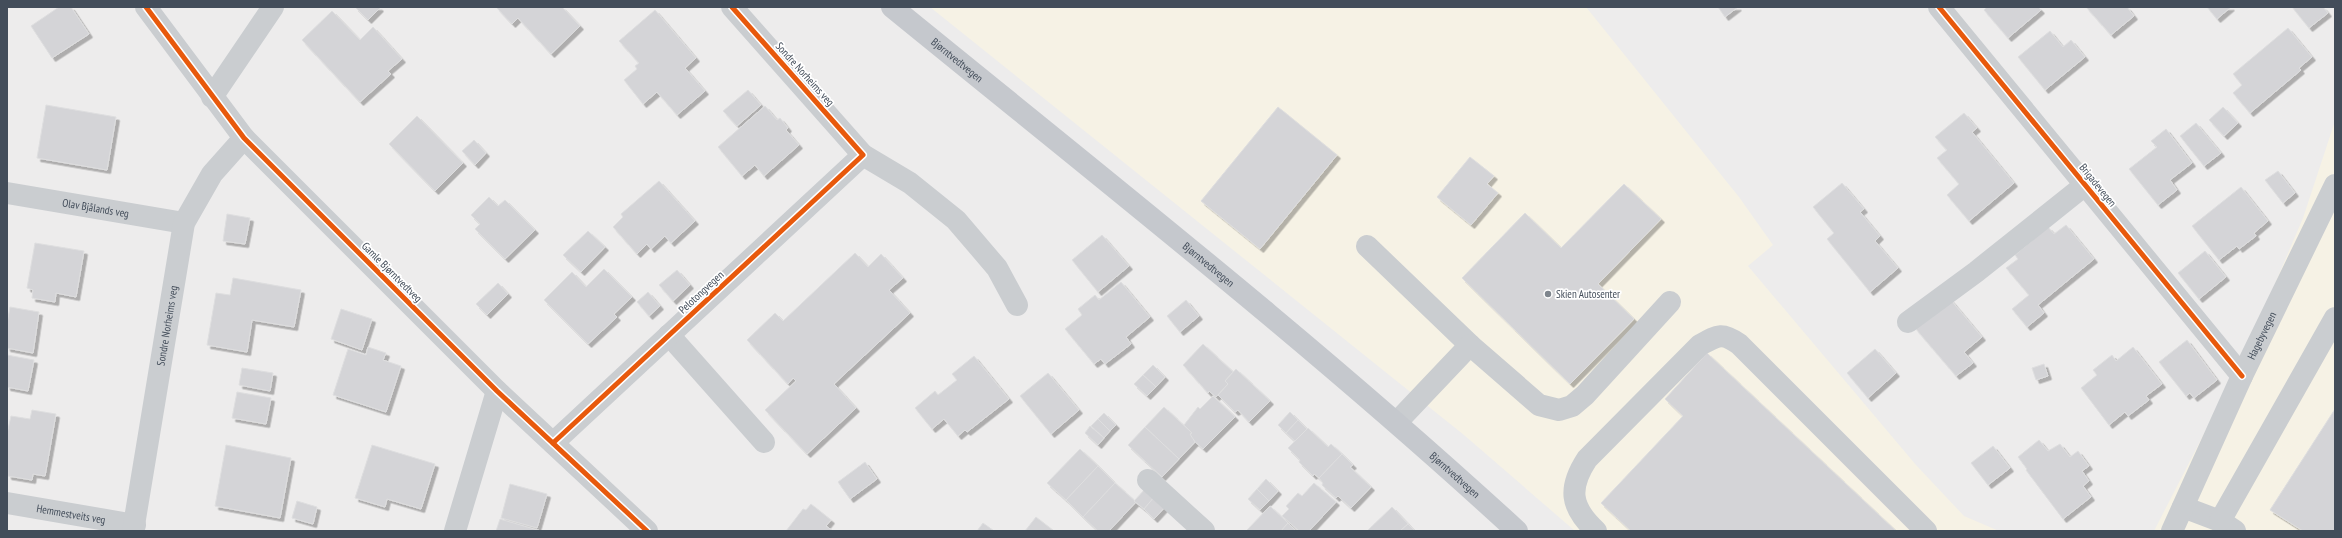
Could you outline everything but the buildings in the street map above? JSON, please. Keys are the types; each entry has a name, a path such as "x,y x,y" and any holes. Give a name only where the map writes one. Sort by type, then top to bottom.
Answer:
{"main road":[{"name":"Bjørntvedtvegen","path":"892,7 1308,346 1397,422 1514,530"}],"street":[{"name":"Gamle Bjørntvedtveg","path":"146,7 244,138 497,391 647,531"},
{"path":"212,97 272,7"},
{"name":"Sondre Norheims veg","path":"732,7 863,155 910,183 956,220 997,268 1017,305"},
{"name":"Brigadevegen","path":"1939,7 2242,376"},
{"name":"Sondre Norheims veg","path":"134,528 184,223 212,174 244,138"},
{"name":"Pelotongvegen","path":"553,443 863,155"},
{"path":"1908,322 1976,272 2085,185"},
{"name":"Hagebyvegen","path":"2172,531 2242,376 2335,186"},
{"name":"Olav Bjålands veg","path":"7,193 184,223"},
{"path":"1367,246 1470,345 1539,405 1559,410 1572,406 1585,395 1670,302"},
{"path":"2183,507 2228,526 2335,318"},
{"path":"669,335 764,442"},
{"path":"1596,531 1584,520 1576,504 1574,491 1577,475 1587,459 1700,344 1716,336 1727,336 1739,344 1926,531"},
{"path":"1397,422 1470,345"},
{"path":"455,531 497,391"},
{"path":"1148,480 1204,531"},
{"name":"Hemmestveits veg","path":"7,503 134,528"}],"shaded area":[{"path":"930,7 1586,7 1739,197 1773,245 1748,266 1916,465 1964,516 1999,531 1575,531 1464,435"},
{"path":"2335,121 2335,531 2154,531 2245,354 2303,218"}],"cycle path":[{"path":"146,7 244,138 497,391 647,531"},
{"path":"553,443 863,155 732,7"},
{"path":"1939,7 2242,376"}],"place":[{"name":"Skien Autosenter","path":"1548,294"}]}
